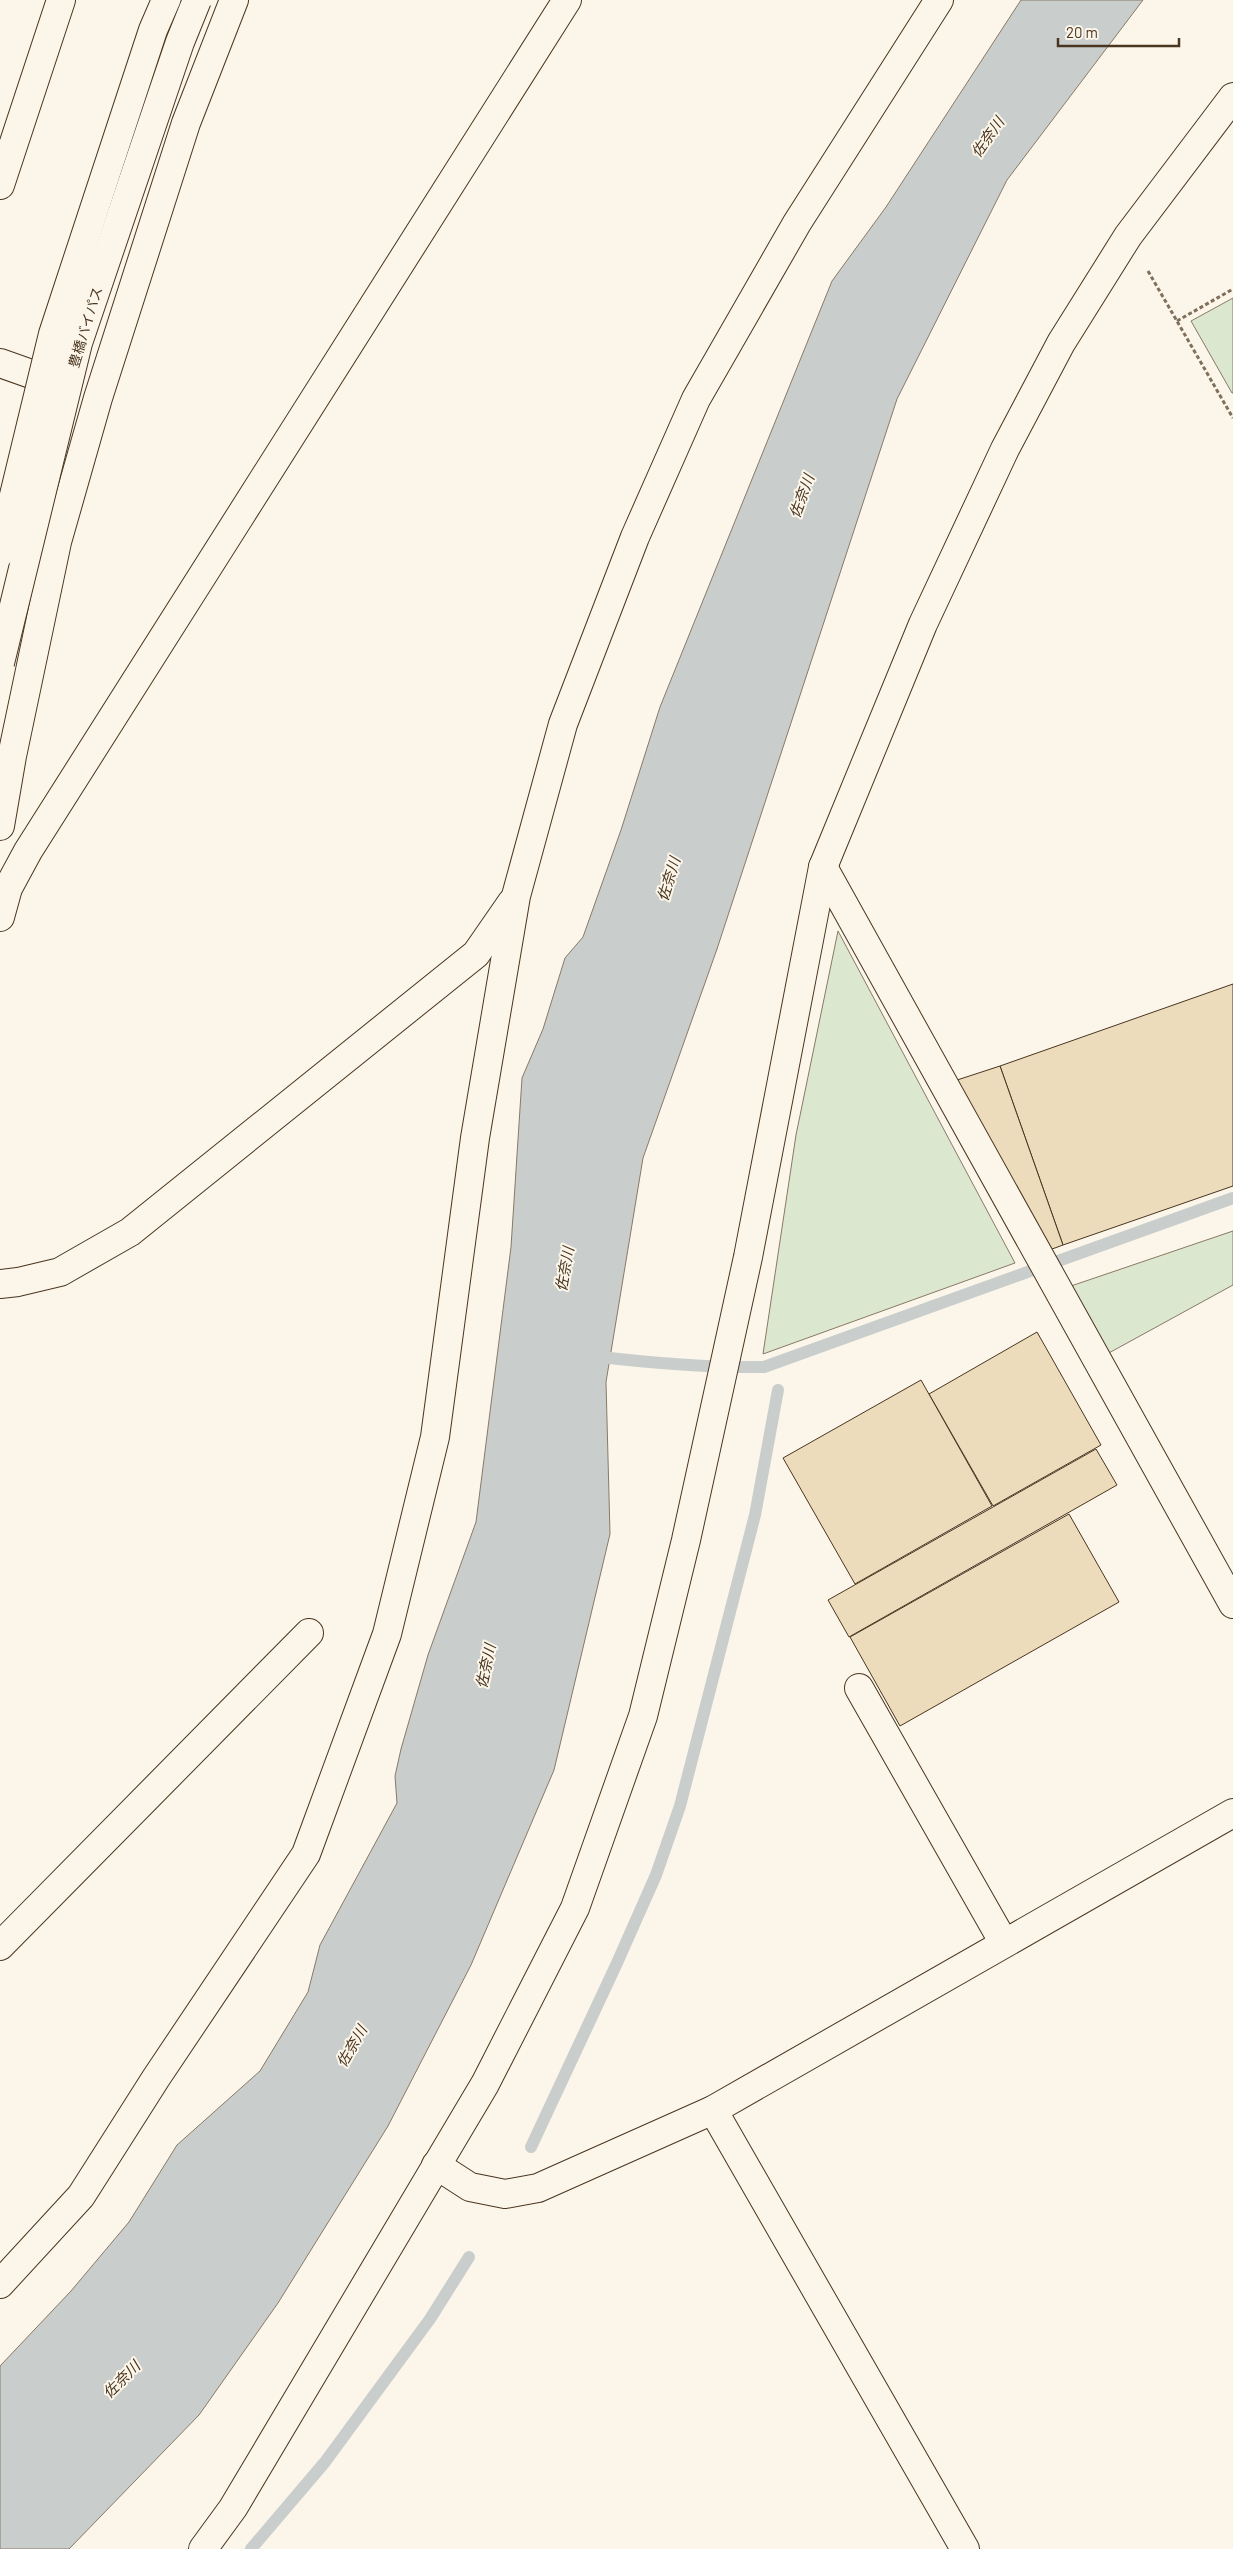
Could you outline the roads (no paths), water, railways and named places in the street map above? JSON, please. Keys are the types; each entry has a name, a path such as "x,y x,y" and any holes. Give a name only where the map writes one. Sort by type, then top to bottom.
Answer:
{"main road":[{"path":"0,185 61,0"},
{"name":"豊橋バイパス","path":"0,553 53,334 153,30 166,0"},
{"name":"豊橋バイパス","path":"0,663 78,343 180,42 197,0"},
{"path":"0,826 6,754 57,542 98,398 186,123 234,0"},
{"path":"0,917 8,888 28,851 567,0"},
{"path":"0,2284 80,2196 156,2078 306,1854 387,1634 435,1437 475,1138 516,896 563,724 634,537 696,399 797,223 939,0"},
{"path":"203,2549 233,2508 485,2084 575,1908 644,1716 686,1540 744,1275 823,867 923,624 1005,449 1061,343 1128,236 1233,97"},
{"path":"0,363 98,398"},
{"path":"823,867 1233,1604"},
{"path":"0,1284 18,1282 60,1272 130,1232 476,954 516,896"},
{"path":"0,1946 309,1633"},
{"path":"858,1688 1004,1942"},
{"path":"436,2165 470,2187 504,2194 538,2188 713,2110 1004,1942 1233,1813"},
{"path":"713,2110 965,2549"}],"water":[{"name":"佐奈川","path":"1021,0 1143,0 1007,180 897,399 717,949 643,1158 606,1382 610,1534 554,1770 471,1965 388,2126 278,2303 199,2415 69,2549 0,2549 0,2366 71,2291 129,2222 177,2145 260,2071 308,1992 320,1945 397,1803 395,1776 401,1749 428,1655 476,1522 511,1247 522,1078 543,1029 565,958 583,937 621,830 660,707 832,281 886,207"}],"waterway":[{"path":"593,1356 679,1365 764,1367 1233,1198"},
{"path":"531,2147 656,1875 680,1806 755,1515 778,1390"},
{"path":"251,2549 325,2462 430,2319 469,2257"}]}
